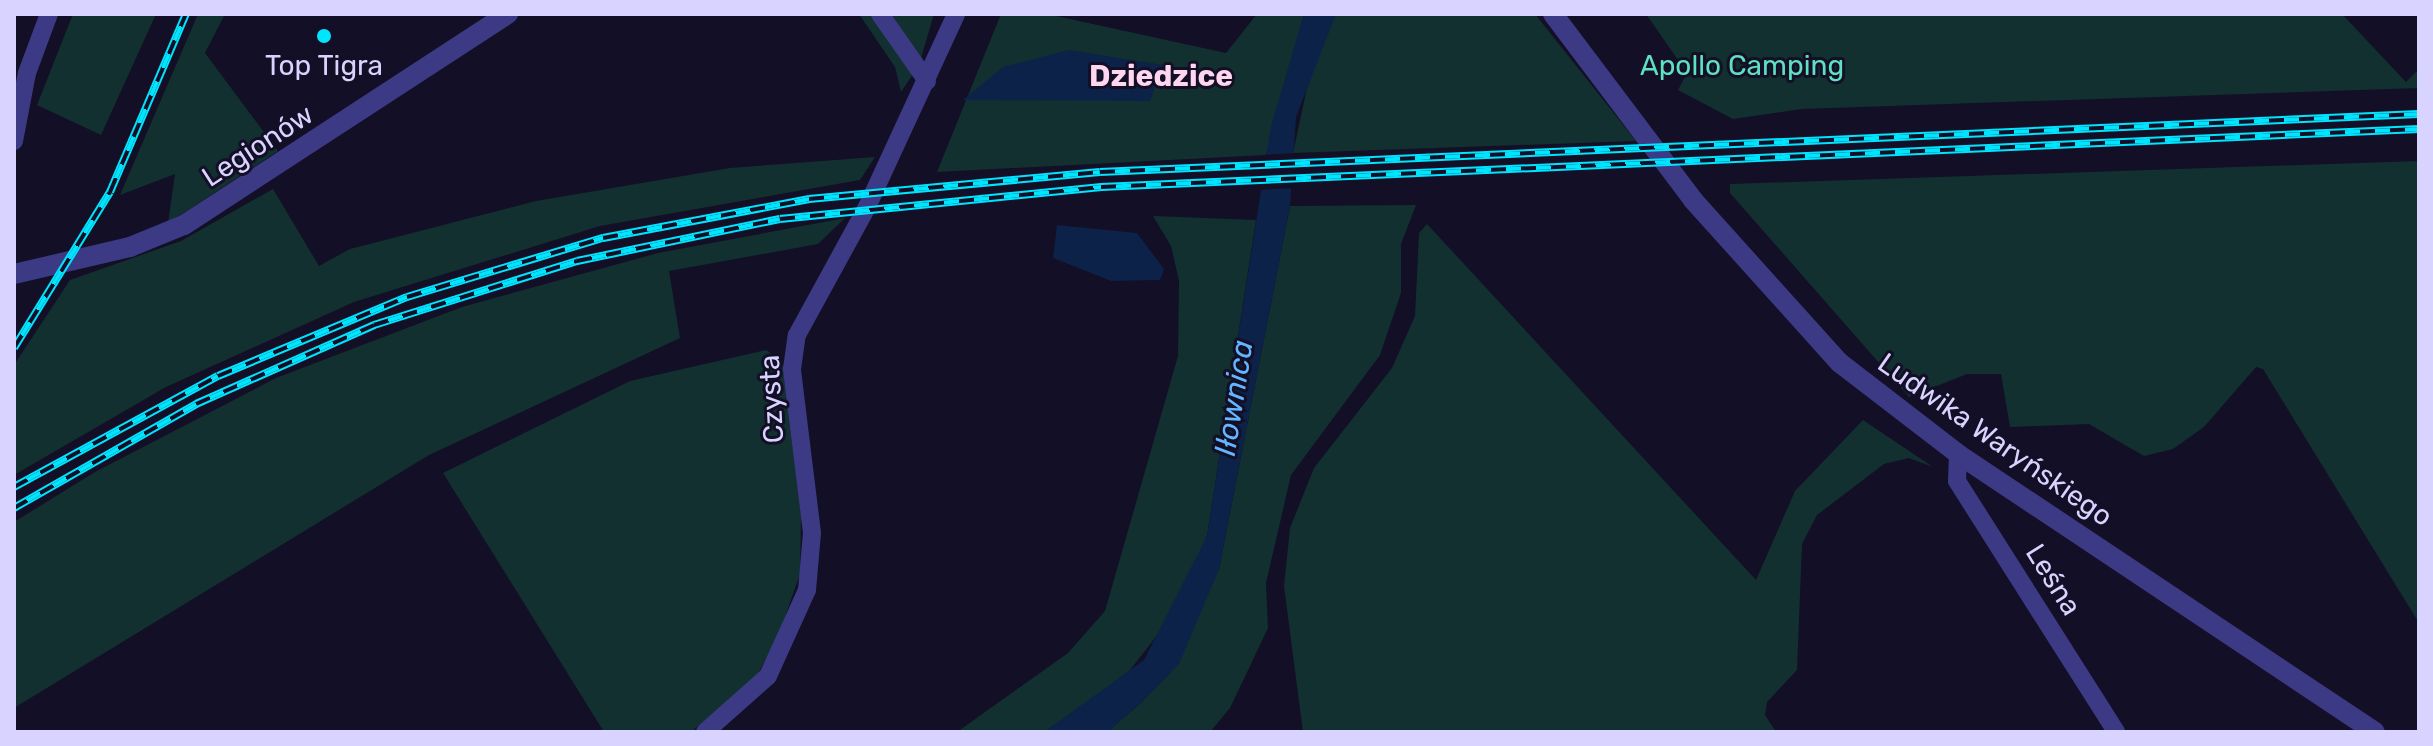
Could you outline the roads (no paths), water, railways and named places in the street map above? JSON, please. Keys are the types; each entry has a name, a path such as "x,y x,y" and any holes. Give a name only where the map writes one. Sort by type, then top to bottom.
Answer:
{"street":[{"path":"14,141 27,73 49,14"},
{"name":"Legionów","path":"14,274 130,247 220,206 508,14"},
{"path":"880,14 927,81"},
{"name":"Czysta","path":"705,732 768,676 807,590 812,533 792,369 797,335 927,81 956,14"},
{"name":"Ludwika Waryńskiego","path":"1553,14 1684,189 1840,363 1958,454 2375,732"},
{"name":"Leśna","path":"1958,454 1957,481 2116,732"}],"water":[{"name":"Iłownica","path":"1304,14 1336,14 1296,117 1290,206 1219,569 1179,664 1144,700 1107,732 1044,732 1144,660 1207,536 1271,126"},
{"path":"1069,50 1163,65 1150,101 963,100 1003,67"},
{"path":"1057,225 1137,233 1164,269 1160,280 1111,281 1053,258"}],"railway":[{"path":"14,348 110,192 186,14"},
{"path":"14,487 218,376 407,297 603,238 809,199 1100,172 2419,114"},
{"path":"14,508 196,404 374,325 577,261 780,219 1101,187 2419,129"}],"place":[{"name":"Top Tigra","path":"324,36"}],"district":[{"name":"Dziedzice","path":"1161,76"}],"park label":[{"name":"Apollo Camping","path":"1742,66"}]}
